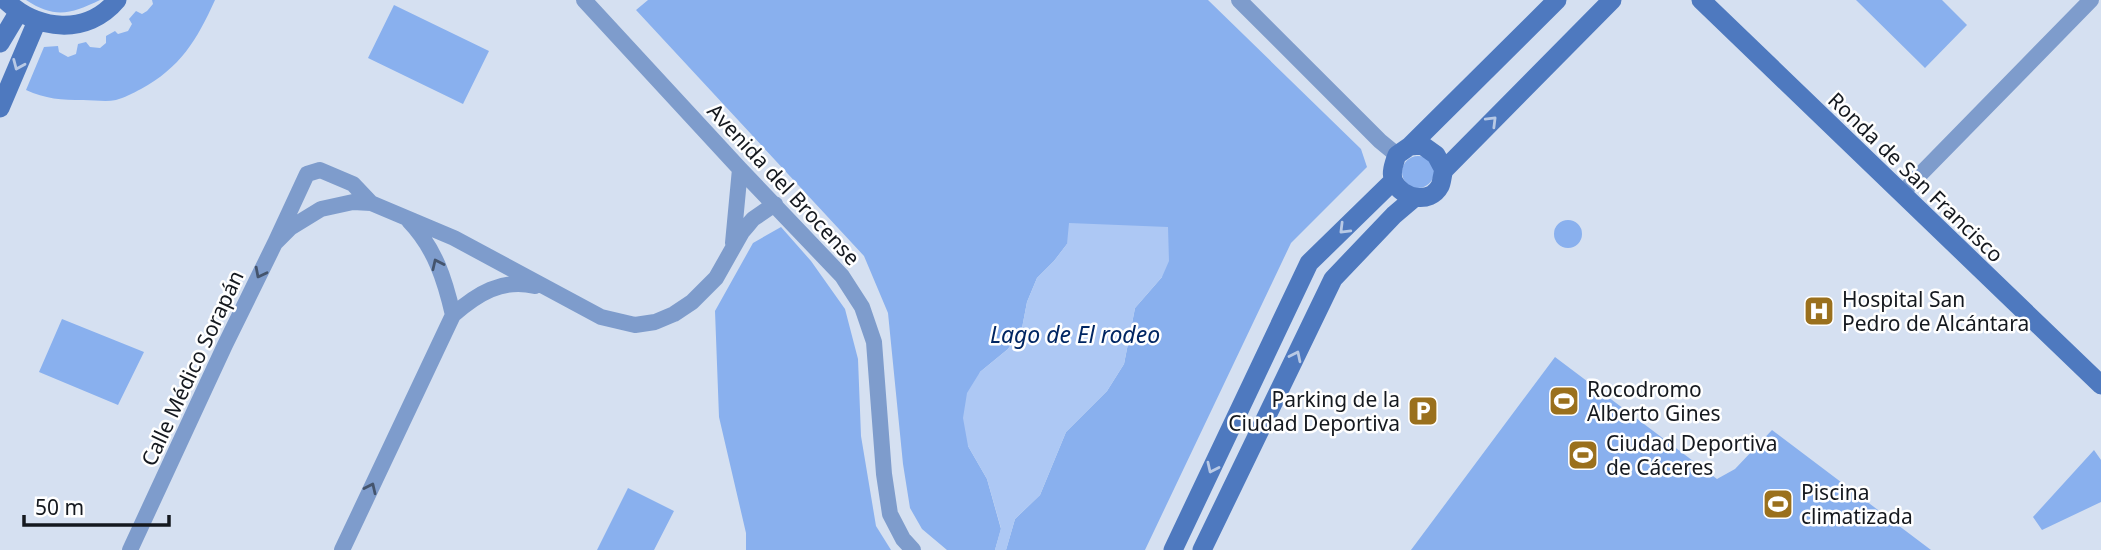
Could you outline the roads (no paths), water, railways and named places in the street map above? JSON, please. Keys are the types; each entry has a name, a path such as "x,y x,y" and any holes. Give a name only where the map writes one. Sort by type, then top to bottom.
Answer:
{"main road":[{"path":"0,43 12,6 37,21 56,25 76,24 111,7 117,0"},
{"path":"1414,198 1404,194 1393,181 1392,168 1404,151 1557,0"},
{"path":"1202,550 1333,279 1394,215 1414,198 1430,195 1439,188 1444,170 1612,0"},
{"name":"Ronda de San Francisco","path":"1701,0 2101,385"},
{"path":"0,108 37,21"},
{"path":"1404,151 1422,145 1436,155 1444,170"},
{"path":"1173,550 1309,264 1393,181"}],"street":[{"name":"Avenida del Brocense","path":"584,0 842,276 862,307 874,342 884,474 890,514 903,539 913,550"},
{"path":"1239,0 1380,141 1404,151"},
{"path":"1901,194 2091,0"},
{"path":"733,248 740,169"},
{"name":"Calle Médico Sorapán","path":"130,550 307,174 320,170 353,184 371,202"},
{"name":"Calle Médico Sorapán","path":"275,243 304,217 321,209 354,202 371,202"},
{"path":"371,202 454,238 601,317 635,325 654,322 674,314 704,291 716,278 741,232 753,219 775,204"},
{"path":"407,219 419,232 439,265 453,316"},
{"path":"342,550 453,316 477,297 502,285 522,284 551,291"}],"water":[{"name":"Lago de El rodeo","path":"1069,223 1168,227 1169,261 1162,277 1135,308 1124,364 1107,391 1066,432 1040,495 1015,519 1006,550 995,550 1001,528 987,479 968,446 963,418 967,393 980,372 1008,349 1022,328 1027,302 1037,278 1067,244"}],"place":[{"name":"Hospital San Pedro de Alcántara","path":"1819,311"},
{"name":"Rocodromo Alberto Gines","path":"1564,401"},
{"name":"Parking de la Ciudad Deportiva","path":"1423,411"},
{"name":"Ciudad Deportiva de Cáceres","path":"1583,455"},
{"name":"Piscina climatizada","path":"1778,504"}]}
